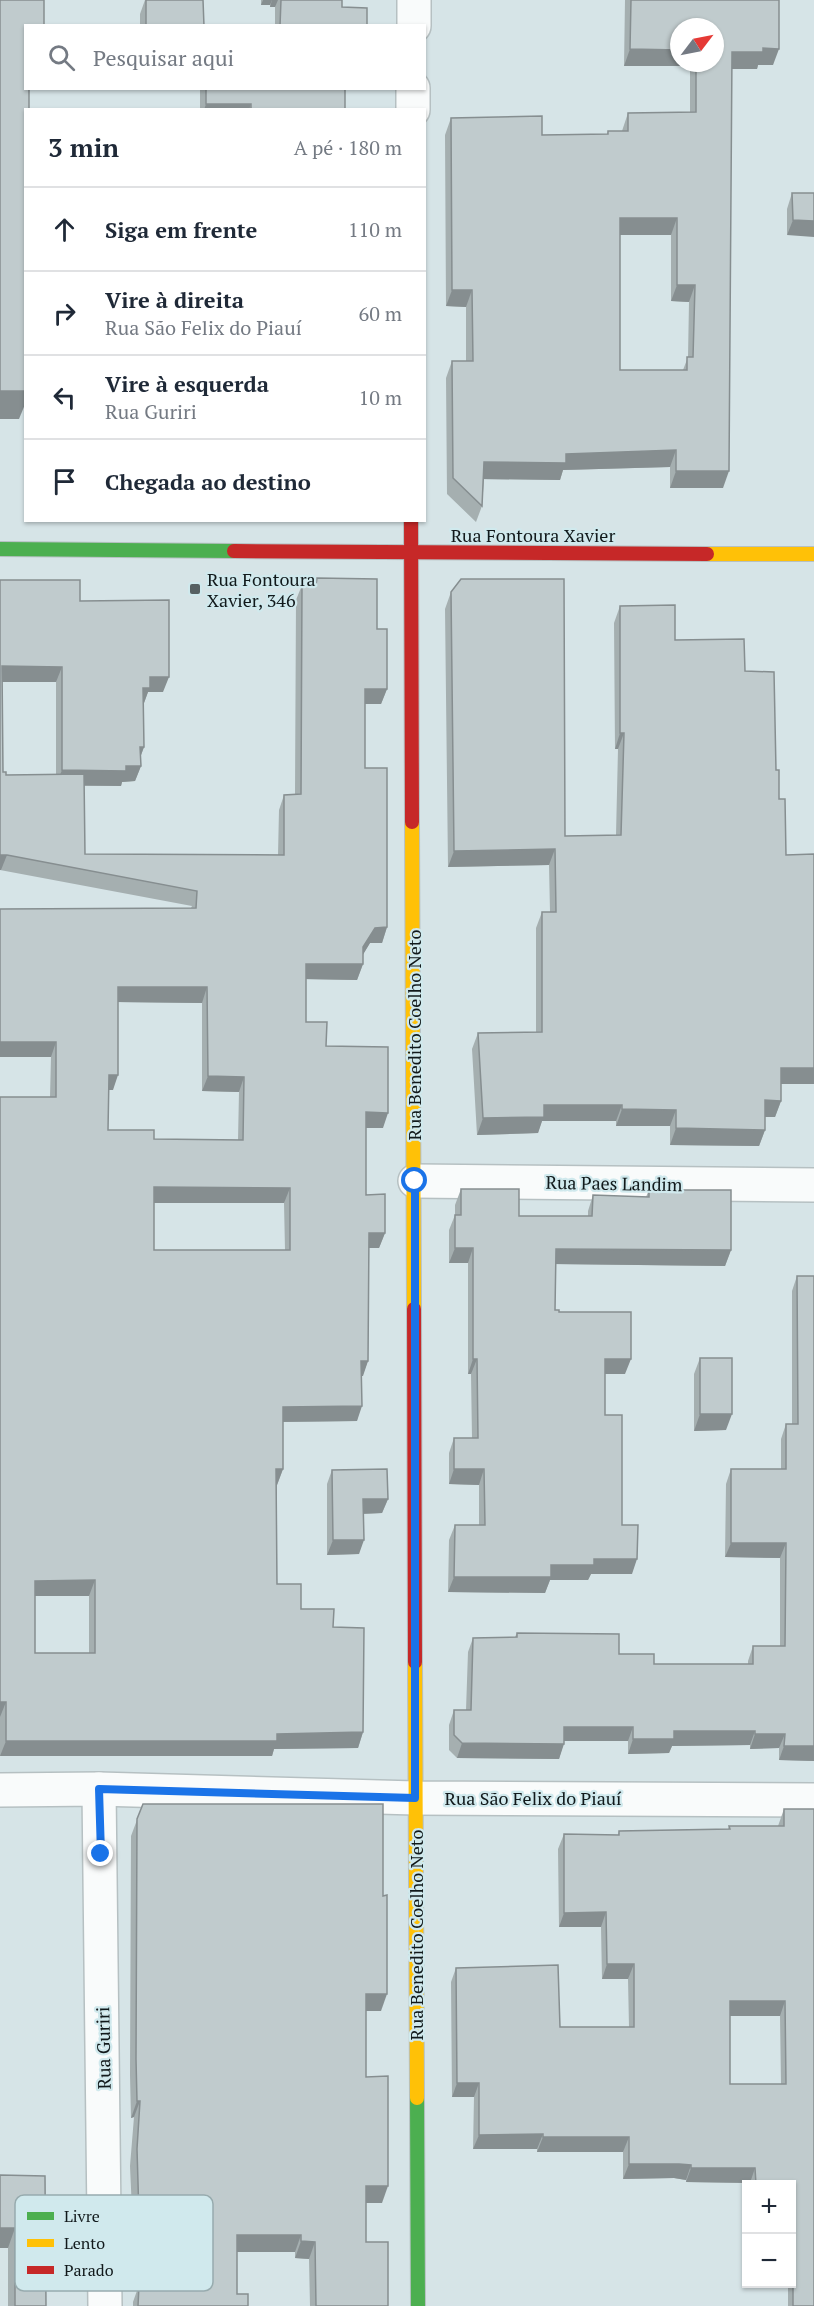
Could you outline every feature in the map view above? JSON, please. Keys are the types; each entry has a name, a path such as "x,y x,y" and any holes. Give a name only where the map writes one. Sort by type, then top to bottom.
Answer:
{"street":[{"path":"414,0 414,24"},
{"path":"413,108 414,90"},
{"name":"Rua Benedito Coelho Neto","path":"411,522 418,2306"},
{"name":"Rua Fontoura Xavier","path":"0,549 814,554"},
{"name":"Rua Paes Landim","path":"415,1181 814,1185"},
{"name":"Rua São Felix do Piauí","path":"0,1790 99,1789 415,1798 814,1800"},
{"name":"Rua Guriri","path":"99,1789 104,2195"},
{"name":"Rua Guriri","path":"105,2291 105,2306"}],"building":[{"path":"0,0 44,0 44,24 24,24 24,90 29,90 29,108 24,108 24,391 0,391"},
{"path":"146,0 203,0 204,24 146,24"},
{"path":"281,0 342,0 342,7 367,8 367,24 280,24"},
{"path":"631,0 779,0 779,49 763,48 763,52 732,52 729,471 676,471 676,450 566,454 566,463 484,462 482,506 453,478 452,361 473,361 472,290 452,290 451,118 542,116 542,135 608,134 608,131 628,131 628,113 696,112 696,72 724,72 724,18 670,18 670,50 630,49","holes":["620,218 677,218 677,285 695,285 693,357 687,357 687,370 620,370"]},
{"path":"206,90 345,90 345,108 251,108 251,104 206,104"},
{"path":"792,193 814,193 814,221 793,220"},
{"path":"317,578 377,579 377,629 387,629 387,689 365,689 365,768 387,768 387,927 375,928 363,947 363,964 306,964 306,1022 327,1022 326,1046 388,1047 388,1113 366,1112 366,1195 385,1194 385,1233 369,1233 368,1361 361,1361 362,1406 283,1407 283,1469 276,1469 277,1584 301,1584 301,1609 334,1609 333,1627 364,1628 363,1732 277,1734 277,1741 6,1741 6,1702 0,1702 0,1097 56,1097 56,1042 0,1042 0,909 196,908 197,891 0,855 0,580 80,580 80,601 169,600 169,677 150,677 150,688 143,688 144,747 140,747 141,766 126,766 126,771 62,770 62,667 2,666 3,772 6,772 6,775 84,774 85,854 284,855 284,795 301,794 302,585 316,585","holes":["118,987 207,987 208,1076 244,1077 243,1140 154,1139 154,1130 108,1130 109,1075 118,1075","154,1187 290,1188 290,1250 154,1250","95,1580 95,1653 35,1653 35,1581"]},
{"path":"461,579 564,579 565,836 621,835 624,733 620,733 620,606 675,605 675,640 744,639 745,671 774,672 776,770 779,770 779,799 785,799 786,855 814,854 814,1068 781,1068 781,1101 765,1100 765,1130 676,1128 676,1110 622,1109 622,1105 544,1105 544,1117 483,1118 478,1033 542,1032 542,912 556,912 555,849 454,851 451,592"},
{"path":"461,1189 519,1189 519,1216 592,1216 593,1195 649,1197 649,1190 731,1190 731,1250 556,1249 555,1310 559,1312 631,1312 631,1359 605,1359 605,1415 622,1415 622,1525 638,1525 637,1559 594,1559 594,1565 551,1565 551,1577 454,1577 455,1525 485,1525 484,1469 454,1469 454,1438 478,1438 477,1359 473,1359 473,1248 455,1248 455,1215 461,1215"},
{"path":"797,1276 814,1276 814,1746 784,1746 785,1734 755,1734 755,1731 674,1731 674,1739 633,1739 633,1727 564,1727 564,1744 462,1743 454,1735 454,1710 471,1710 473,1638 517,1637 517,1633 619,1634 619,1654 654,1654 654,1664 753,1664 753,1646 785,1646 786,1543 731,1543 731,1469 786,1469 786,1424 798,1424"},
{"path":"700,1358 732,1358 732,1414 700,1414"},
{"path":"387,1469 388,1499 363,1499 364,1540 333,1540 332,1470"},
{"path":"143,1804 383,1804 383,1896 387,1895 387,1994 366,1994 366,2077 388,2076 388,2186 366,2186 366,2242 388,2242 388,2306 316,2306 315,2242 301,2241 301,2235 237,2235 237,2294 248,2294 248,2306 138,2306 139,2291 213,2291 213,2195 138,2195 137,2149 140,2101 137,2101 136,2059 137,1819"},
{"path":"784,1809 814,1809 814,2306 793,2306 793,2288 796,2288 796,2180 756,2180 755,2168 691,2168 691,2165 679,2164 629,2164 629,2137 543,2137 543,2134 479,2135 479,2083 457,2083 456,1968 558,1965 560,2027 634,2027 634,1964 607,1964 606,1912 564,1913 564,1834 619,1835 619,1831 730,1829 729,1826 784,1826","holes":["730,2001 785,2001 786,2084 730,2084"]},
{"path":"0,2175 45,2176 45,2195 15,2195 15,2228 0,2228"},
{"path":"15,2291 46,2291 46,2306 15,2306"}],"traffic: fast":[{"path":"0,549 234,551"},
{"path":"417,2098 418,2306"}],"traffic: slow":[{"path":"707,554 814,554"},
{"path":"412,822 414,1309"},
{"path":"415,1662 417,2098"}],"traffic: jam":[{"path":"411,522 412,822"},
{"path":"234,551 707,554"},
{"path":"414,1309 415,1662"}],"place":[{"name":"Rua Fontoura Xavier, 346","path":"195,589"}],"route":[{"path":"101,1854 99,1789 415,1798 415,1181"}]}
